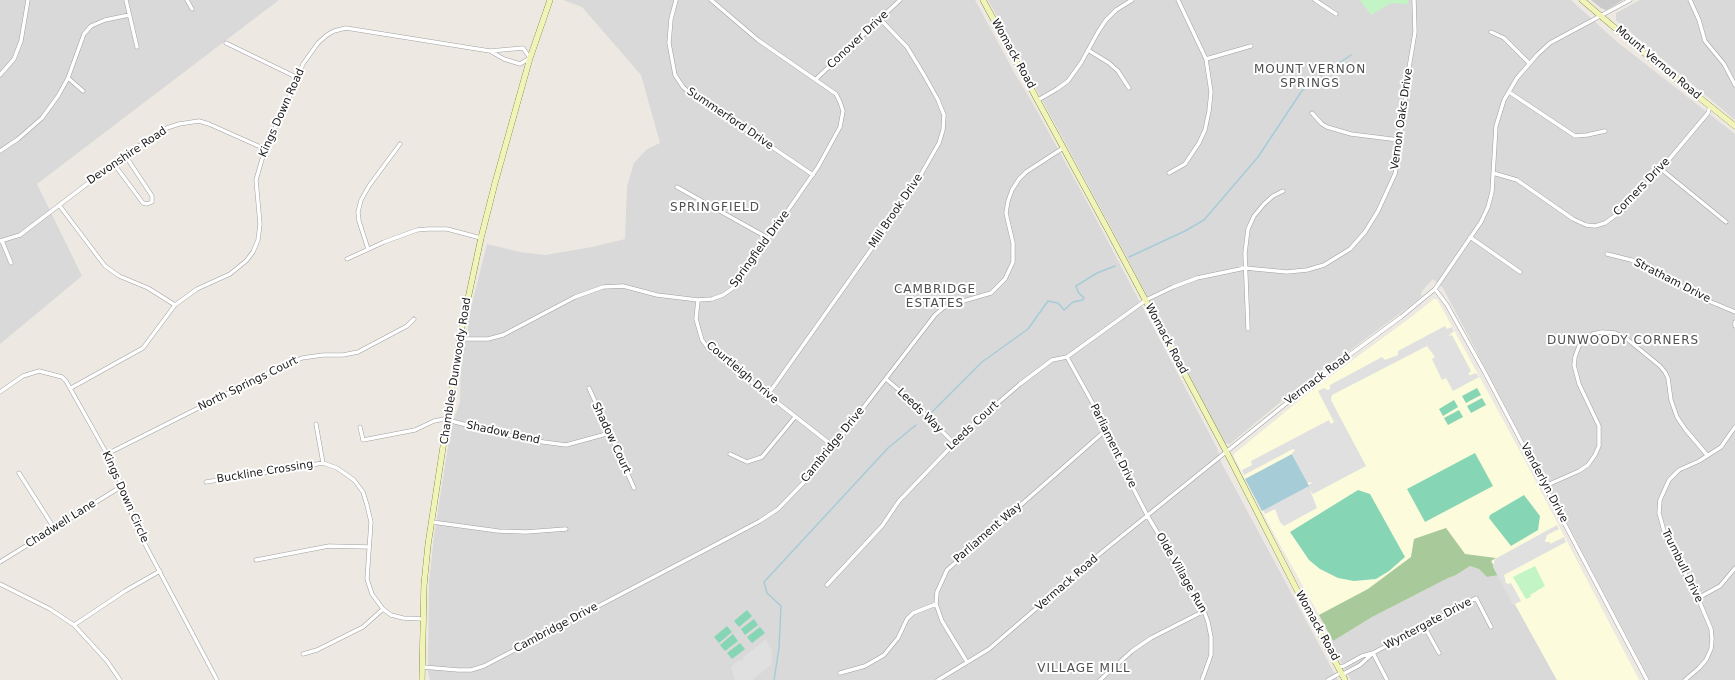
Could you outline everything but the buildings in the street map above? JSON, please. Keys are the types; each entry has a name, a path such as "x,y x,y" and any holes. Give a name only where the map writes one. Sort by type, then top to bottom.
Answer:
{"street":[{"path":"0,76 14,59 21,42 28,0"},
{"path":"126,0 137,47"},
{"path":"187,0 192,9"},
{"name":"Chamblee Dunwoody Road","path":"422,680 424,585 428,545 460,336 481,238 530,58 550,0"},
{"name":"Summerford Drive","path":"676,0 671,19 669,44 675,75 683,87 695,98 744,128 813,175"},
{"name":"Springfield Drive","path":"460,336 466,339 488,339 503,335 575,298 603,287 623,286 657,295 698,300 712,299 723,295 733,288 813,175 836,136 840,127 843,111 836,94 758,40 711,0"},
{"name":"Conover Drive","path":"816,80 900,0"},
{"name":"Womack Road","path":"983,0 1146,300 1342,674"},
{"path":"1038,100 1068,81 1081,64 1106,20 1116,10 1132,0"},
{"path":"1169,173 1185,164 1199,143 1205,130 1211,92 1206,59 1178,0"},
{"path":"1315,0 1336,14"},
{"name":"Vernon Oaks Drive","path":"1146,300 1173,287 1197,278 1246,268 1287,272 1307,270 1324,265 1350,249 1365,232 1378,210 1387,192 1398,159 1407,80 1415,32 1414,0"},
{"name":"Mount Vernon Road","path":"1582,0 1649,57 1735,126"},
{"name":"Vermack Road","path":"938,680 1000,641 1147,515 1314,381 1401,317 1435,289 1481,222 1488,207 1492,192 1496,126 1504,100 1517,78 1529,63 1550,43 1630,0"},
{"path":"1690,0 1699,20 1705,40 1724,64 1735,85"},
{"path":"0,151 18,139 42,118 58,96 68,78 84,34 92,26 105,20 129,15"},
{"name":"Mill Brook Drive","path":"767,396 907,199 939,143 943,130 944,115 938,100 924,75 907,47 880,19"},
{"name":"Kings Down Road","path":"71,388 143,348 175,305 197,289 234,270 246,261 253,252 258,240 260,224 256,180 265,149 303,64 318,43 334,31 346,28 490,51 523,48 530,58 520,64 504,59 490,51"},
{"path":"1491,32 1504,38 1516,48 1529,63"},
{"path":"226,43 298,78"},
{"path":"1206,59 1251,46"},
{"path":"1088,50 1109,63 1118,71 1129,88"},
{"path":"68,78 83,91"},
{"path":"1509,92 1575,136 1605,131"},
{"name":"Corners Drive","path":"1493,172 1517,180 1573,219 1586,225 1595,226 1604,223 1623,210 1661,169 1708,113 1710,106"},
{"path":"1312,113 1322,124 1327,127 1351,134 1399,140"},
{"name":"Devonshire Road","path":"1,241 20,235 125,155 167,128 179,124 199,121 265,149"},
{"path":"368,249 359,220 358,212 361,200 369,186 400,144"},
{"name":"Cambridge Drive","path":"423,667 471,670 484,666 760,521 778,509 812,474 832,446 935,315 943,308 953,304 991,293 1006,279 1013,262 1013,243 1006,213 1012,190 1019,179 1026,172 1063,148"},
{"path":"114,164 143,203 147,204 152,202 152,196 125,155"},
{"path":"1661,169 1726,222"},
{"path":"677,186 768,238"},
{"path":"1248,329 1245,241 1251,222 1264,204 1273,196 1283,191"},
{"path":"59,204 105,266 119,276 148,288 175,305"},
{"path":"347,258 417,230 447,229 481,238"},
{"path":"1470,237 1520,272"},
{"path":"1,241 11,263"},
{"name":"Stratham Drive","path":"1607,254 1631,260 1646,266 1704,299 1735,312"},
{"name":"Vanderlyn Drive","path":"1435,289 1448,305 1647,680"},
{"name":"Courtleigh Drive","path":"698,300 696,319 702,340 708,348 832,446"},
{"name":"Leeds Court","path":"827,585 882,526 899,501 970,427 1020,384 1052,360 1067,357 1146,300"},
{"name":"North Springs Court","path":"107,454 270,372 302,358 323,355 343,355 358,352 374,346 407,326 414,319"},
{"path":"1545,486 1579,471 1588,465 1596,455 1599,446 1599,426 1579,384 1574,365 1574,357 1579,346 1586,338 1597,333 1615,333 1627,339 1660,366 1668,378 1671,400 1677,417 1707,455"},
{"name":"Parliament Drive","path":"1067,357 1107,429 1131,484 1147,515"},
{"name":"Kings Down Circle","path":"0,392 23,376 39,370 62,377 71,388 107,454 122,486 137,529 217,680"},
{"name":"Leeds Way","path":"886,379 906,396 954,443"},
{"name":"Shadow Court","path":"589,388 634,488"},
{"path":"730,454 747,462 762,458 795,417"},
{"name":"Shadow Bend","path":"360,427 363,440 415,430 434,421 444,419 536,441 566,445 610,433"},
{"path":"316,424 323,463"},
{"name":"Trumbull Drive","path":"1685,680 1706,660 1711,649 1711,629 1698,598 1666,538 1659,513 1660,500 1670,480 1680,470 1721,447 1735,427"},
{"name":"Parliament Way","path":"936,604 937,592 941,580 951,565 1107,429"},
{"name":"Buckline Crossing","path":"206,482 323,463 338,468 354,480 363,492 371,522 367,579 372,594 383,609 391,615 403,618 423,619"},
{"path":"19,472 54,528"},
{"name":"Chadwell Lane","path":"0,562 122,486"},
{"name":"Olde Village Run","path":"1147,515 1204,611 1211,637 1211,655 1202,680"},
{"path":"432,522 498,531 526,532 566,529"},
{"path":"256,560 329,546 369,547"},
{"path":"1698,598 1720,586 1735,568"},
{"path":"74,625 125,591 160,571"},
{"path":"0,584 50,609 74,625 107,661 120,680"},
{"name":"Wyntergate Drive","path":"1342,674 1348,664 1362,656 1373,653 1476,598 1491,627"},
{"path":"840,673 865,666 884,655 898,638 908,619 913,613 936,604 942,621 967,662"},
{"path":"303,654 317,650 363,627 383,609"},
{"path":"1100,680 1132,651 1151,638 1204,611"},
{"path":"1424,626 1439,653"},
{"path":"1373,653 1387,680"},
{"name":"Wyntergate Drive","path":"1342,674 1360,665 1373,653"},
{"path":"1348,664 1351,669"},
{"path":"1328,680 1342,674"}],"shaded area":[{"path":"0,0 279,0 37,184 82,276 0,344"},
{"path":"563,0 975,0 1086,200 1217,448 1221,462 1338,680 430,680 428,672 429,582 434,536 451,427 460,402 461,362 468,329 468,320 487,244 520,252 545,255 592,247 625,239 627,186 634,163 647,149 660,143 641,75 582,7"},
{"path":"988,0 1571,0 1616,41 1735,134 1735,680 1650,680 1443,288 1433,279 1422,291 1422,296 1410,306 1284,399 1230,444 1225,443"},
{"path":"1591,0 1623,0 1606,10"},
{"path":"1640,0 1735,0 1735,120 1616,20 1616,13"},
{"path":"1434,299 1437,299 1522,455 1639,680 1557,680 1491,561 1495,559 1465,554 1446,528 1414,539 1411,557 1368,589 1319,615 1267,521 1234,457 1234,454 1312,390"},
{"path":"1445,326 1447,329 1452,327 1454,331 1448,336 1452,335 1471,371 1468,374 1470,375 1476,373 1479,377 1453,391 1446,378 1442,380 1432,359 1435,357 1427,346 1332,395 1331,400 1366,466 1313,494 1310,490 1317,508 1284,526 1280,522 1275,509 1265,514 1263,510 1312,483 1307,483 1292,453 1295,450 1293,449 1244,475 1242,470 1252,465 1251,461 1329,420 1331,424 1334,422 1318,391 1324,388 1327,390 1330,389 1330,385 1382,357 1385,360 1398,355 1398,351"},
{"path":"1557,525 1559,529 1547,535 1545,541 1550,542 1550,544 1564,537 1566,542 1504,575 1506,583 1511,583 1521,601 1513,605 1493,567 1495,559"},
{"path":"1470,566 1479,569 1487,577 1499,575 1557,680 1351,680 1330,643 1372,617 1456,575"},
{"path":"765,639 772,651 771,665 752,680 735,680 731,667 740,659 741,661 744,659 743,657"}],"green space":[{"path":"1360,0 1408,0 1408,4 1391,3 1371,15"},
{"path":"1477,388 1481,395 1466,403 1462,396"},
{"path":"1482,398 1486,405 1471,413 1467,406"},
{"path":"1454,400 1458,407 1443,416 1439,409"},
{"path":"1459,410 1463,417 1448,425 1444,418"},
{"path":"1475,453 1493,486 1425,522 1407,489"},
{"path":"1358,490 1370,494 1405,557 1389,571 1376,579 1354,581 1338,578 1320,569 1309,560 1290,532"},
{"path":"1524,495 1540,516 1538,530 1511,546 1489,518 1490,515"},
{"path":"1446,528 1465,554 1496,558 1491,561 1499,575 1487,577 1479,569 1470,566 1456,575 1372,617 1333,641 1319,615 1368,589 1411,557 1414,539"},
{"path":"1535,566 1545,586 1526,599 1513,577"},
{"path":"747,610 752,616 739,627 734,621"},
{"path":"754,619 758,625 745,635 741,629"},
{"path":"727,626 732,632 719,643 714,637"},
{"path":"760,627 765,633 752,643 747,637"},
{"path":"733,634 738,641 725,651 720,645"},
{"path":"740,643 745,649 732,659 727,653"}],"water":[{"path":"1292,454 1309,486 1262,511 1245,479"}],"waterway":[{"path":"1129,257 1185,231 1204,220 1258,157 1301,92 1311,82 1351,55"},
{"path":"931,413 982,362 1028,329 1048,301 1058,303 1064,310 1073,302 1083,300 1084,298 1078,292 1076,286 1097,273 1115,266"},
{"path":"774,680 779,648 781,606 767,593 764,582 888,448 916,425"}],"district":[{"name":"MOUNT VERNON SPRINGS","path":"1310,77"},
{"name":"SPRINGFIELD","path":"715,208"},
{"name":"CAMBRIDGE ESTATES","path":"935,297"},
{"name":"DUNWOODY CORNERS","path":"1623,341"},
{"name":"VILLAGE MILL","path":"1084,669"}]}
